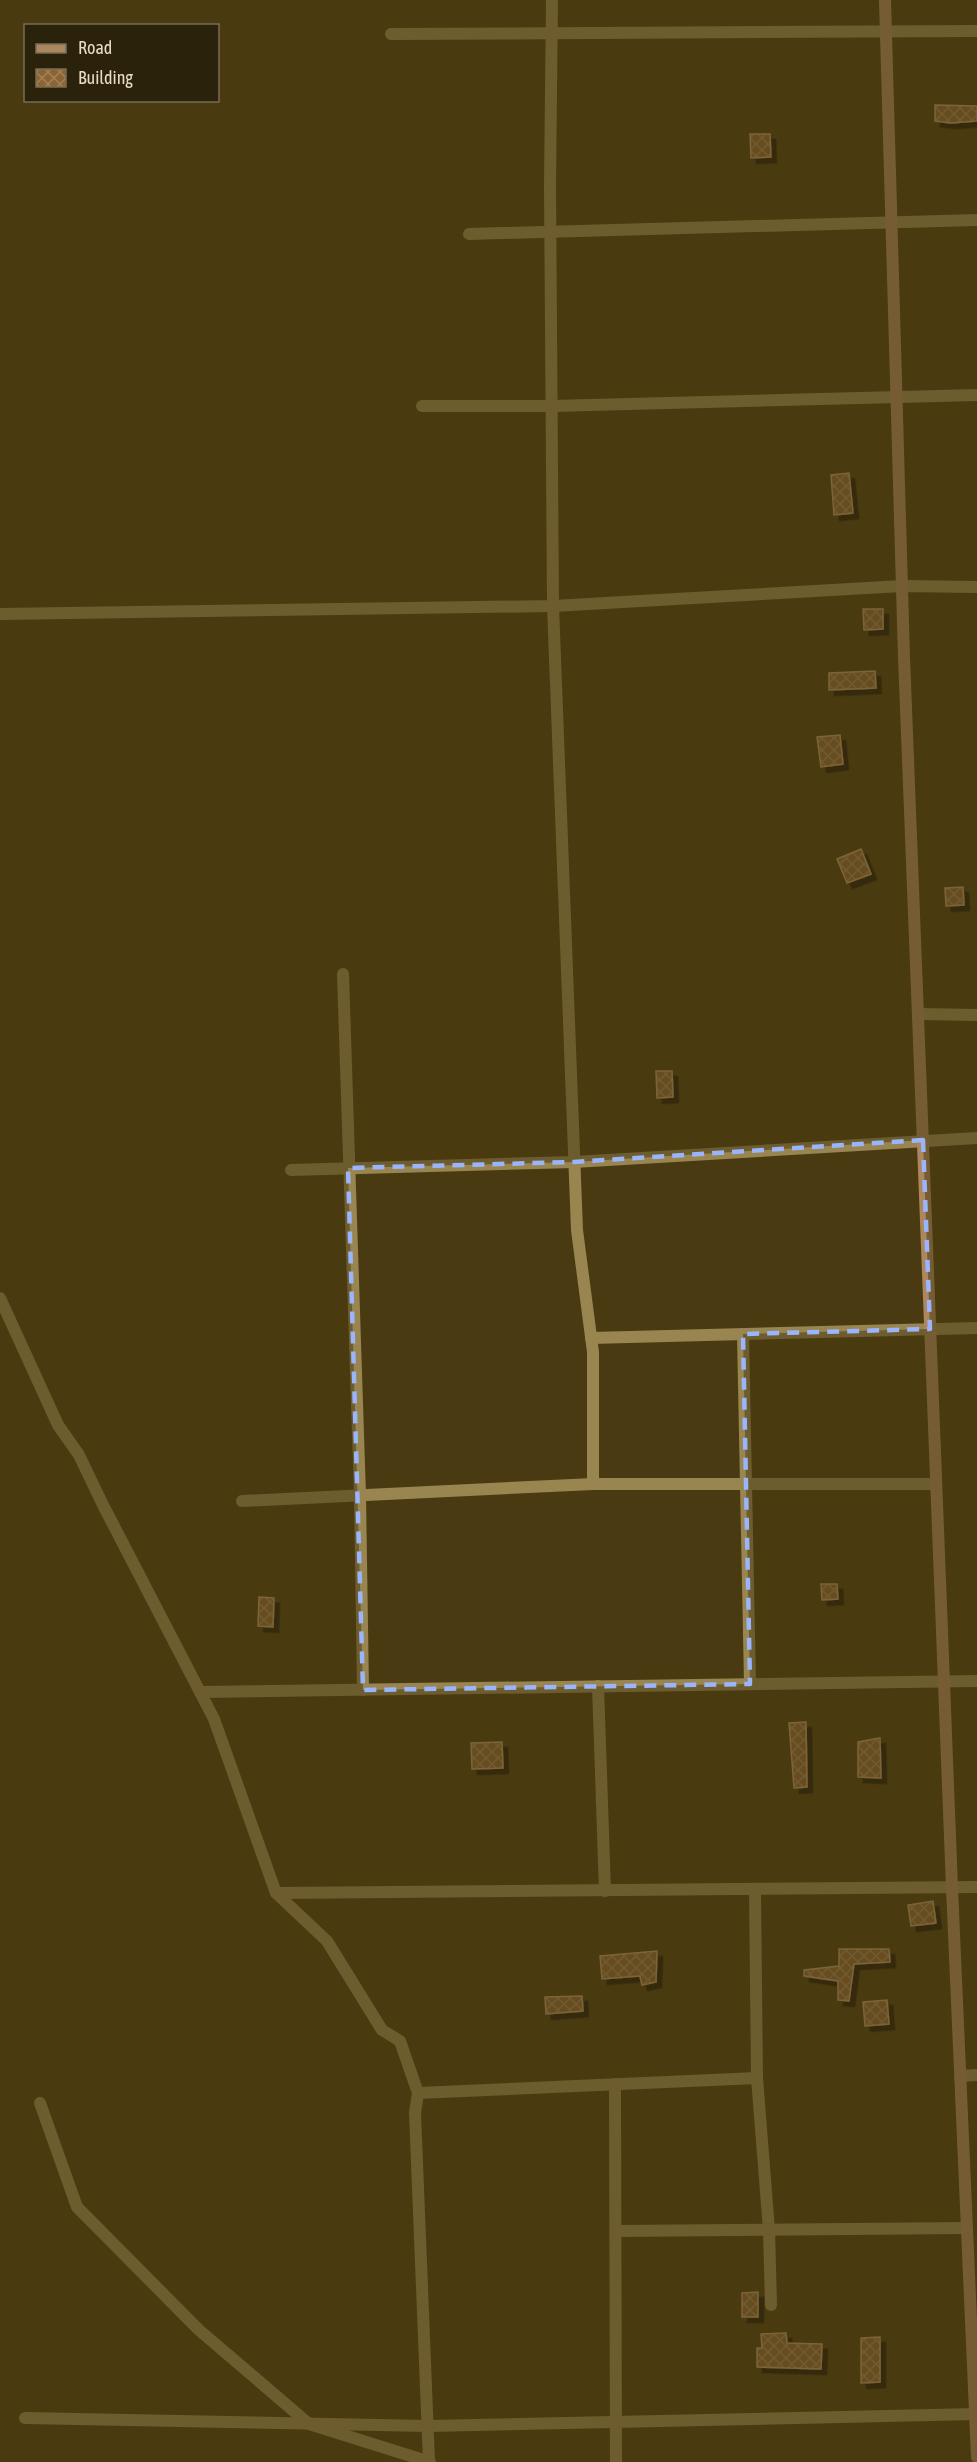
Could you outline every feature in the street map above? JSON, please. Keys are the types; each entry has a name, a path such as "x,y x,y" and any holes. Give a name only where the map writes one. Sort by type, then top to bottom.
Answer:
{"main road":[{"path":"885,0 902,586 918,1014 977,2457"}],"street":[{"path":"552,0 550,231 553,606 577,1230 592,1352 592,1484"},
{"path":"392,34 977,31"},
{"path":"469,234 977,220"},
{"path":"422,406 977,395"},
{"path":"0,614 553,606 902,586 977,587"},
{"path":"343,974 360,1496 363,1690"},
{"path":"918,1014 977,1015"},
{"path":"291,1170 574,1162 977,1138"},
{"path":"0,1298 58,1425 80,1455 103,1505 214,1719 276,1893 327,1941 382,2030 400,2041 418,2093 415,2113 430,2462 309,2424 198,2330 77,2206 40,2103"},
{"path":"591,1338 977,1328"},
{"path":"743,1334 750,1684"},
{"path":"242,1501 592,1484 936,1484"},
{"path":"200,1692 977,1681"},
{"path":"598,1686 605,1891"},
{"path":"276,1893 977,1887"},
{"path":"755,1890 757,2078 769,2230 771,2305"},
{"path":"960,2076 977,2075"},
{"path":"418,2093 757,2078"},
{"path":"615,2085 616,2462"},
{"path":"617,2231 968,2228"},
{"path":"25,2418 429,2426 976,2414"}],"highlighted area":[{"path":"923,1140 930,1329 743,1334 750,1684 363,1690 348,1168 574,1162"}],"building":[{"path":"935,105 977,106 977,121 951,123 935,121"},
{"path":"750,134 770,134 771,157 751,158"},
{"path":"849,473 853,513 834,515 831,475"},
{"path":"863,609 883,609 883,629 864,630"},
{"path":"875,671 876,688 829,690 829,673"},
{"path":"840,735 843,764 821,767 817,737"},
{"path":"861,849 871,874 847,883 837,859"},
{"path":"963,887 964,905 946,906 945,888"},
{"path":"656,1071 672,1071 673,1097 657,1098"},
{"path":"821,1584 837,1584 838,1599 822,1600"},
{"path":"259,1597 274,1598 273,1627 258,1626"},
{"path":"806,1722 807,1787 794,1788 789,1723"},
{"path":"880,1738 881,1778 858,1777 858,1742"},
{"path":"502,1742 503,1768 472,1769 471,1743"},
{"path":"933,1901 936,1923 911,1926 908,1905"},
{"path":"839,1949 889,1949 890,1962 854,1964 849,2001 838,2000 838,1981 804,1976 804,1970 839,1966"},
{"path":"657,1951 656,1982 642,1985 640,1976 602,1979 600,1956"},
{"path":"582,1996 583,2011 546,2014 545,1997"},
{"path":"887,2000 889,2024 865,2026 863,2002"},
{"path":"758,2292 758,2317 742,2317 742,2293"},
{"path":"786,2333 787,2343 822,2344 821,2369 757,2367 757,2348 762,2348 761,2334"},
{"path":"880,2337 880,2382 861,2383 861,2338"}]}
